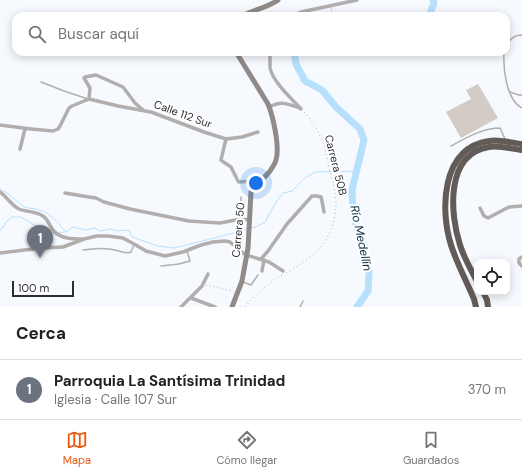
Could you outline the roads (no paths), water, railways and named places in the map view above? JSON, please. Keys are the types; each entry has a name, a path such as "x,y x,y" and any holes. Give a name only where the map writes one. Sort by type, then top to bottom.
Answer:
{"highway":[{"path":"476,307 451,245 447,227 446,194 448,180 457,160 466,150 478,144 494,140 522,144"},
{"path":"474,275 462,252 455,221 453,205 459,171 464,162 480,149 493,146 522,150"},
{"path":"484,295 488,307"}],"main road":[{"path":"250,12 272,4 278,0"},
{"name":"Carrera 50","path":"232,307 242,281 250,220 251,192 274,166 277,146 273,119 269,107 238,56"}],"street":[{"path":"301,12 357,0"},
{"path":"269,107 275,104 286,103 301,109 275,78 271,70 270,56"},
{"path":"0,126 53,131 60,126 69,108 89,99 90,88 84,78 96,75 123,88 135,103 143,110"},
{"name":"Calle 112 Sur","path":"89,99 152,112 226,139"},
{"path":"20,149 25,129"},
{"path":"258,132 242,137 226,139 221,160 231,168 239,182 261,180"},
{"path":"0,192 19,209 42,215 48,219 53,230 70,239 84,239 97,236 122,238 146,251 165,256 187,251 212,242 225,241 230,242 246,255 262,259 273,264 283,272"},
{"path":"65,193 96,198 104,202 130,209 189,220 225,223 242,219 250,220"},
{"path":"262,271 262,259 287,224 312,196 321,197 324,212"},
{"path":"480,208 484,216 488,218 509,207 522,206"},
{"path":"0,254 41,248 63,247 84,239"},
{"path":"522,257 519,260 519,263 522,266"},
{"path":"181,307 204,284 208,274"},
{"path":"191,298 215,307"}],"lane":[{"path":"510,40 514,36 522,35"},
{"path":"504,56 506,78 510,92 514,102 522,108"},
{"name":"Calle 112 Sur","path":"41,82 89,99"},
{"path":"510,92 522,95"},
{"path":"451,146 474,134 498,128 502,131 506,141"},
{"path":"241,196 242,219"},
{"path":"83,250 99,248 113,249 128,253 131,252 134,244"},
{"path":"161,266 190,261 187,251"},
{"path":"242,281 252,285 258,275"},
{"path":"300,307 303,301"}],"waterway":[{"name":"Río Medellín","path":"431,12 434,3 433,0"},
{"path":"331,7 332,12"},
{"name":"Río Medellín","path":"295,56 296,64 305,81 322,90 336,107 360,129 364,140 352,190 353,213 369,272 368,291 357,307"},
{"path":"251,228 265,222 276,202 283,193 292,191 305,178 315,172 356,171"},
{"path":"0,189 23,206 47,213 66,232 73,227 85,230 95,228 100,231 111,229 117,231 129,230 132,237 158,246 174,248 246,230"},
{"path":"0,230 12,217 21,217 39,228 55,234"},
{"path":"58,233 65,232"}],"place":[{"name":"Parroquia La Santísima Trinidad","path":"40,258"}]}
